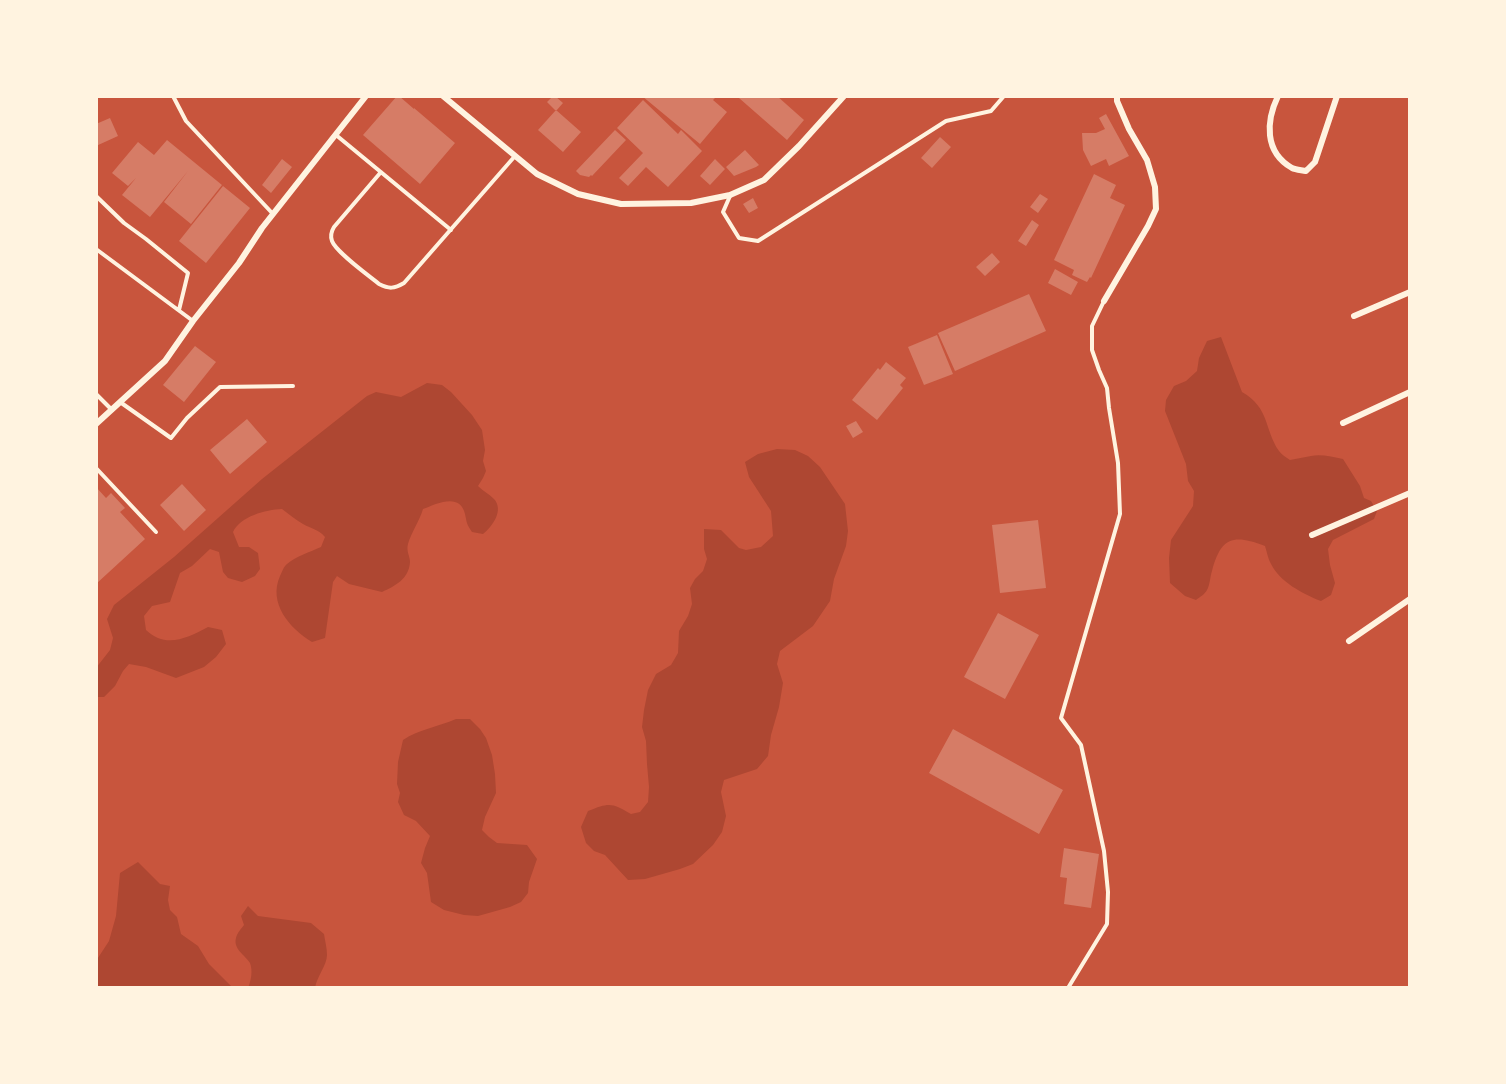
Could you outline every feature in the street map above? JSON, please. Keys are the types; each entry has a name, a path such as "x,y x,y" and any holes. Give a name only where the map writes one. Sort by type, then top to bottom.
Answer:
{"street":[{"path":"96,424 165,362 193,321 239,263 262,228 366,96"},
{"path":"443,96 537,174 578,194 621,204 691,203 730,195 764,180 799,146 844,96"},
{"path":"1104,301 1156,209 1155,188 1147,160 1129,129 1118,96"},
{"path":"1278,96 1273,106 1269,136 1275,153 1293,169 1306,171 1315,162 1337,96"},
{"path":"1354,316 1410,292"},
{"path":"1342,423 1410,393"},
{"path":"1312,535 1410,493"},
{"path":"1349,641 1410,599"}],"lane":[{"path":"173,96 186,121 273,214"},
{"path":"730,195 723,212 739,238 758,241 946,121 991,111 1004,96"},
{"path":"335,134 451,230"},
{"path":"381,172 334,228 331,239 333,244 379,284 387,288 398,287 404,283 515,156"},
{"path":"96,196 124,223 188,273 179,310"},
{"path":"96,249 193,321"},
{"path":"1068,988 1107,924 1108,892 1104,851 1081,745 1061,718 1120,514 1118,463 1107,388 1092,350 1092,326 1104,301"},
{"path":"120,402 171,438 187,418 220,387 293,386"},
{"path":"96,394 112,410"},
{"path":"96,468 156,532"}],"shaded area":[{"path":"1221,337 1242,392 1251,398 1262,412 1280,452 1290,460 1319,455 1343,459 1360,486 1364,498 1371,501 1377,511 1374,519 1333,540 1328,549 1335,583 1331,595 1321,601 1286,582 1270,562 1265,546 1244,540 1230,541 1224,545 1211,573 1207,590 1196,600 1185,596 1170,583 1171,540 1193,506 1194,491 1188,481 1186,464 1165,411 1166,400 1174,386 1186,381 1197,371 1199,358 1207,341"},
{"path":"427,383 442,385 451,392 482,430 485,450 483,461 486,471 478,486 494,499 498,508 496,518 487,531 483,534 472,532 462,507 453,501 423,509 408,544 410,562 404,577 382,592 349,584 337,576 333,582 325,638 312,642 296,630 283,614 277,596 277,586 286,565 299,556 321,547 325,537 282,509 254,515 237,526 233,532 239,547 249,547 258,553 260,569 255,576 242,582 228,578 223,572 219,552 210,549 192,566 180,573 170,602 152,606 144,616 146,630 161,639 177,640 208,627 222,630 226,644 216,657 204,667 176,678 146,667 129,664 115,686 104,697 96,697 96,668 110,650 113,638 107,619 114,605 174,557 262,479 367,396 376,392 401,397"},
{"path":"777,449 795,450 808,456 820,467 845,504 848,531 846,546 834,579 830,601 813,626 780,651 777,664 783,683 768,756 757,769 724,780 721,792 726,816 722,832 713,845 693,864 645,879 628,880 605,855 594,851 586,843 581,827 588,811 595,808 611,805 631,814 640,812 648,802 646,741 642,727 648,690 656,674 671,665 678,653 679,631 692,604 690,588 703,571 707,559 704,549 704,529 721,530 739,548 746,550 761,547 773,536 771,511 749,477 745,462 758,454"},
{"path":"456,719 470,719 480,729 492,755 496,793 482,830 497,843 527,845 537,859 529,882 528,893 521,902 478,916 444,910 431,902 427,873 421,863 430,836 416,821 404,815 398,802 400,793 397,784 398,762 403,740"},
{"path":"138,862 160,884 170,886 168,900 170,910 177,917 181,934 198,946 209,964 233,988 96,988 96,961 109,941 116,916 120,873"},
{"path":"248,906 258,916 311,923 324,934 327,959 315,988 248,988 251,966 238,949 236,942 237,934 244,925 241,916"}],"building":[{"path":"397,96 455,143 420,184 363,135"},
{"path":"553,96 563,103 556,111 547,102"},
{"path":"642,96 717,96 713,100 727,112 700,144"},
{"path":"741,96 777,96 804,120 787,140 739,98"},
{"path":"643,100 678,134 681,130 702,151 668,187 646,167 628,186 619,178 643,153 617,128"},
{"path":"556,110 581,132 563,152 538,130"},
{"path":"1106,114 1129,156 1109,166 1106,159 1091,166 1083,150 1082,133 1096,133 1105,129 1099,118"},
{"path":"110,118 118,136 96,146 96,124"},
{"path":"615,130 626,140 592,176 580,175 576,171"},
{"path":"940,137 951,147 932,168 921,158"},
{"path":"167,140 222,185 191,224 164,202 188,171 150,217 122,195 136,178 128,186 112,173 138,142 154,155"},
{"path":"745,150 759,165 734,176 726,167"},
{"path":"282,159 292,167 271,193 262,185"},
{"path":"715,159 725,169 710,185 700,176"},
{"path":"1094,174 1116,185 1110,198 1125,205 1091,278 1087,282 1072,275 1074,270 1054,260"},
{"path":"223,186 250,208 206,263 179,241"},
{"path":"1040,194 1048,199 1038,213 1030,207"},
{"path":"753,198 758,208 749,213 743,204"},
{"path":"1032,220 1039,225 1026,246 1018,241"},
{"path":"992,253 1000,262 985,276 976,267"},
{"path":"1055,269 1078,282 1071,295 1048,283"},
{"path":"1029,294 1046,331 955,371 938,333"},
{"path":"937,335 953,374 924,385 908,347"},
{"path":"195,346 216,362 184,402 163,385"},
{"path":"886,362 906,378 900,385 903,388 877,420 852,400 878,368 880,370"},
{"path":"247,419 267,442 230,474 210,450"},
{"path":"856,421 863,432 853,438 846,426"},
{"path":"182,484 206,510 184,531 160,505"},
{"path":"96,487 106,498 111,493 125,508 120,512 145,539 96,584"},
{"path":"1038,520 1046,588 1000,593 992,525"},
{"path":"998,613 1039,635 1005,699 964,677"},
{"path":"953,729 1063,790 1039,834 929,773"},
{"path":"1064,848 1099,854 1091,908 1064,904 1067,878 1060,877"}]}
